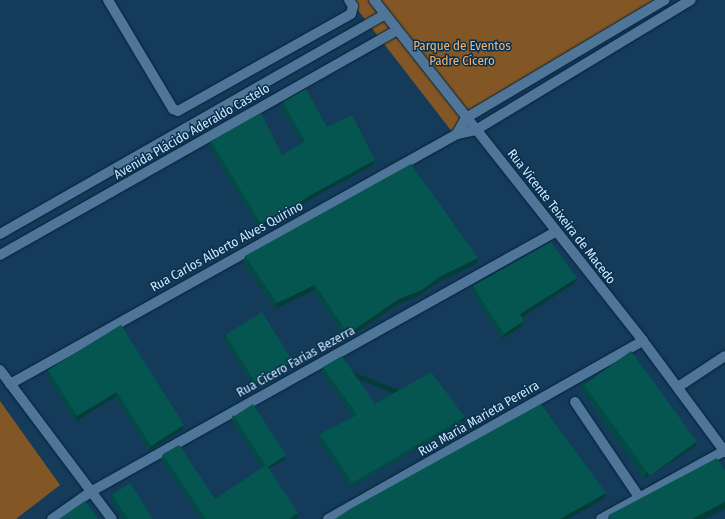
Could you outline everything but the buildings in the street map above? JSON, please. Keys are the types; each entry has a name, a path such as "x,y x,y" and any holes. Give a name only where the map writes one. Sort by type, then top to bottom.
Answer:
{"street":[{"path":"108,0 173,109 178,111 350,14 353,6 349,0"},
{"name":"Rua Vicente Teixeira de Macedo","path":"374,0 396,31 643,341 724,451"},
{"path":"457,134 466,118 665,0"},
{"path":"457,134 476,130 691,0"},
{"name":"Avenida Plácido Aderaldo Castelo","path":"0,234 385,14"},
{"name":"Avenida Plácido Aderaldo Castelo","path":"0,255 396,31"},
{"path":"190,126 199,143"},
{"name":"Rua Carlos Alberto Alves Quirino","path":"10,384 457,134"},
{"name":"Rua Cícero Farias Bezerra","path":"52,519 92,491 555,232"},
{"name":"Rua Maria Marieta Pereira","path":"328,519 643,341"},
{"path":"678,387 725,356"},
{"path":"0,370 112,519"},
{"path":"575,402 640,496"},
{"path":"601,519 640,496 724,451"}],"green space":[{"name":"Parque de Eventos Padre Cícero","path":"350,0 664,0 479,109 453,133"},
{"path":"0,401 60,485 16,519 0,519"}]}
